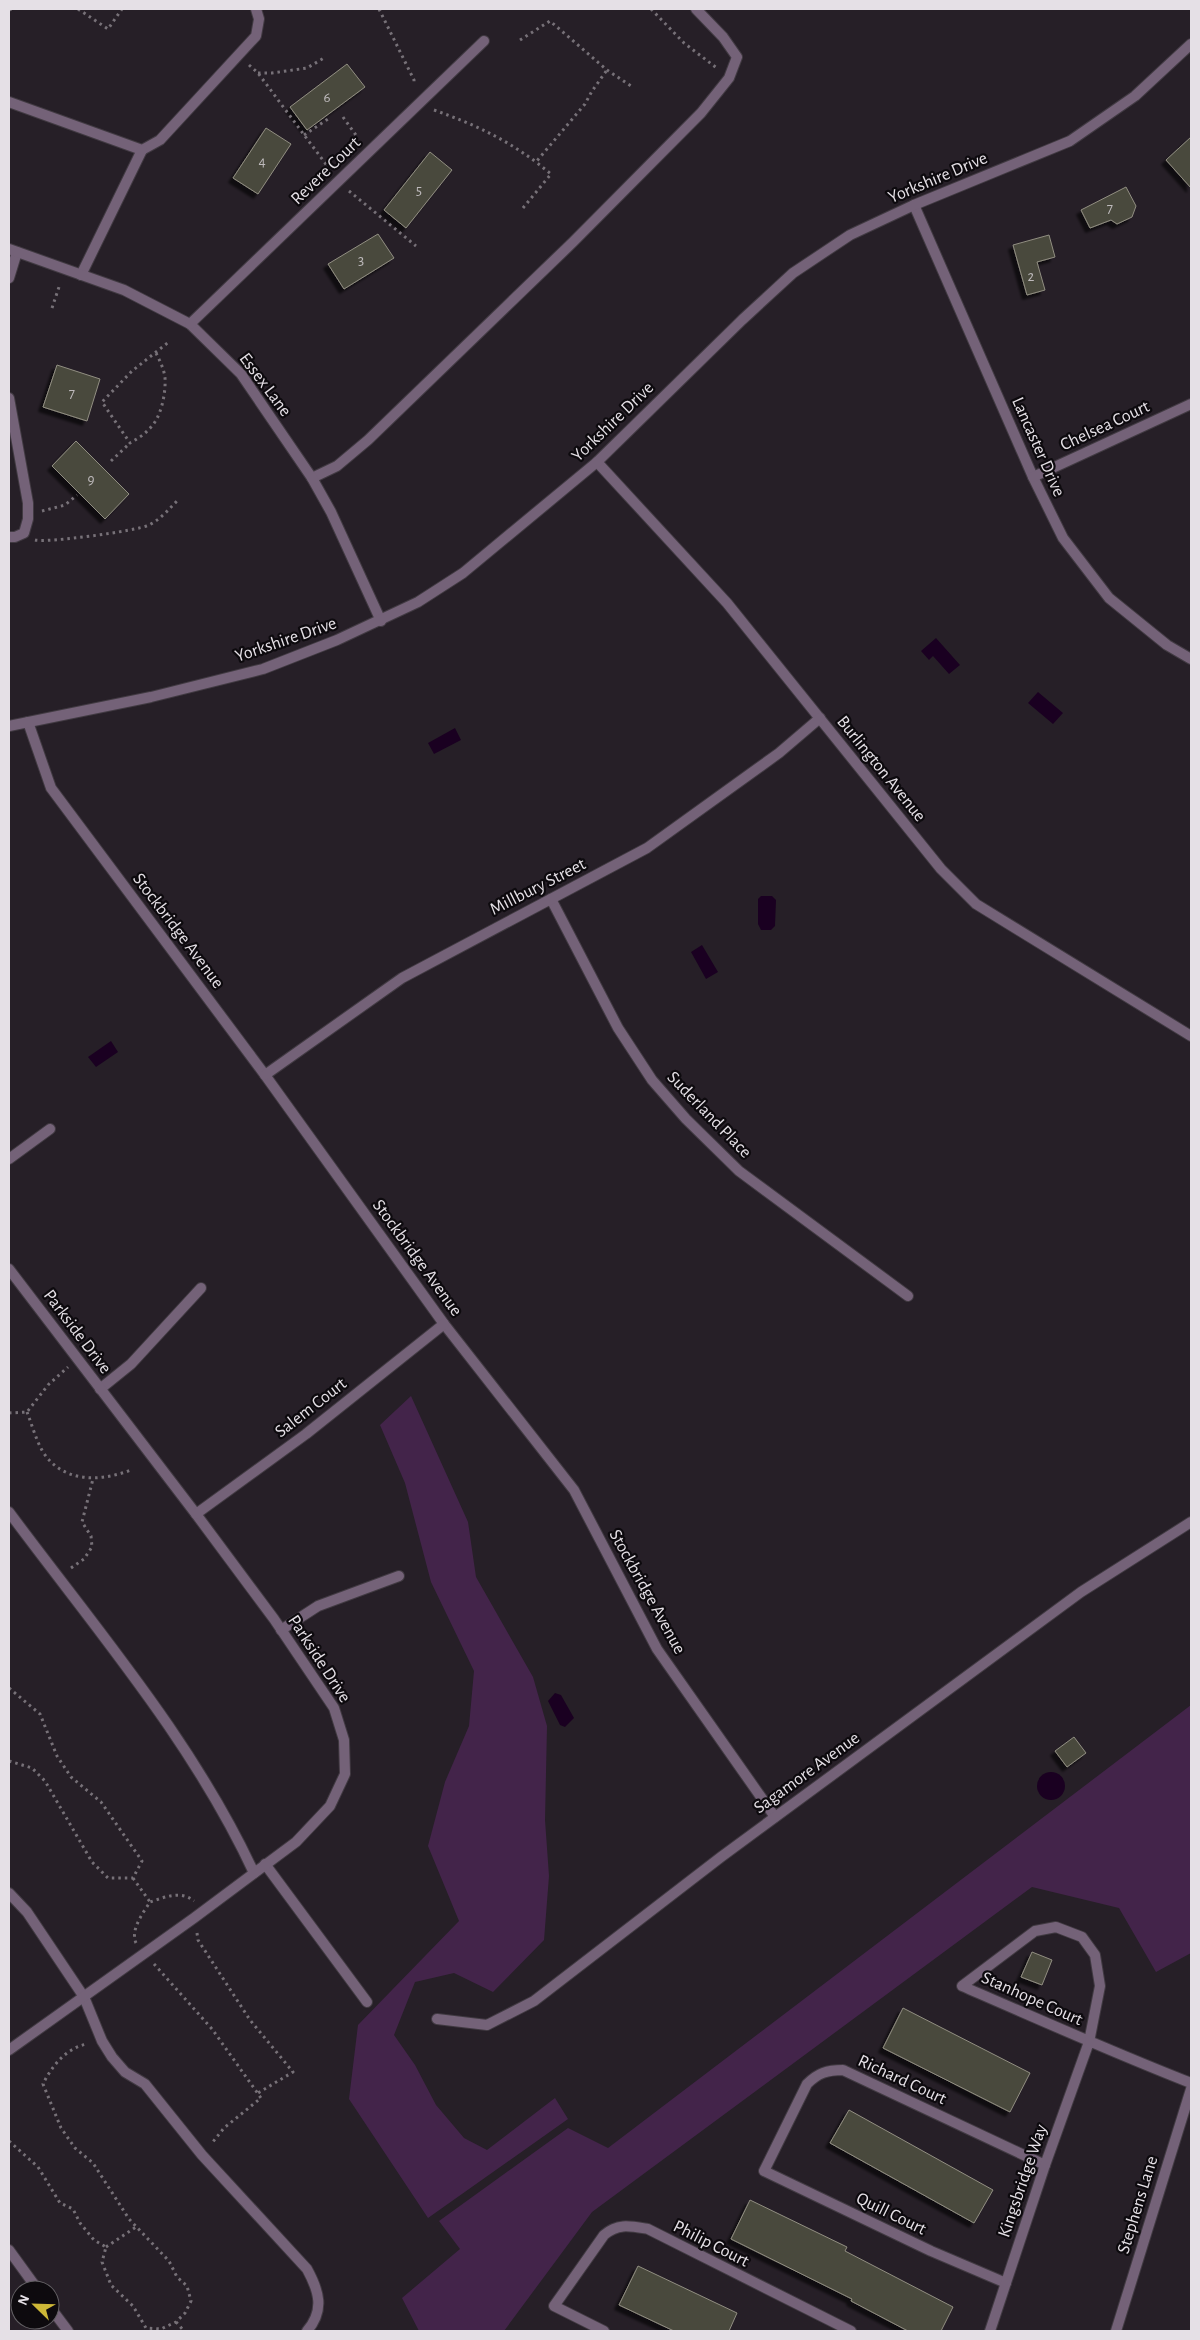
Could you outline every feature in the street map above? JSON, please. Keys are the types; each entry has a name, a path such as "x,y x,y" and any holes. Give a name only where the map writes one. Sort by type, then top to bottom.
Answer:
{"street":[{"path":"81,275 142,150 160,140 256,36 259,19 256,9"},
{"path":"312,478 337,466 368,440 458,354 701,113 728,78 737,58 724,37 696,9"},
{"name":"Revere Court","path":"190,324 484,41"},
{"name":"Yorkshire Drive","path":"9,726 151,697 263,669 381,621 418,602 463,573 597,462 742,320 793,273 850,235 914,205 1070,141 1135,96 1191,44"},
{"path":"9,102 142,150"},
{"name":"Lancaster Drive","path":"914,205 1033,477 1063,538 1109,598 1167,645 1191,659"},
{"path":"9,278 13,250"},
{"name":"Essex Lane","path":"13,250 124,290 190,324 240,374 312,478 331,512 381,621"},
{"path":"9,398 29,512 24,533 15,538 9,537"},
{"name":"Chelsea Court","path":"1033,477 1191,404"},
{"name":"Burlington Avenue","path":"597,462 727,603 941,869 976,904 1191,1036"},
{"name":"Millbury Street","path":"265,1075 402,978 647,848 779,753 820,718"},
{"name":"Stockbridge Avenue","path":"28,722 51,788 265,1075 444,1324 574,1490 657,1649 775,1818"},
{"name":"Suderland Place","path":"550,899 618,1028 652,1080 686,1119 740,1171 908,1296"},
{"path":"9,1159 50,1129"},
{"name":"Parkside Drive","path":"9,1269 196,1514 281,1630 334,1708 344,1740 345,1774 330,1806 296,1842 143,1955 9,2050"},
{"path":"100,1389 131,1364 201,1288"},
{"name":"Salem Court","path":"196,1514 306,1434 444,1324"},
{"path":"9,1512 149,1700 209,1786 254,1873"},
{"name":"Sagamore Avenue","path":"437,2019 487,2025 534,2001 775,1818 1081,1592 1191,1522"},
{"path":"281,1630 318,1606 399,1576"},
{"path":"265,1864 367,2002"},
{"path":"9,1893 27,1912 84,1997 102,2041 112,2057 125,2072 145,2084 202,2155 307,2269 318,2287 319,2307 313,2324 307,2331"},
{"name":"Kingsbridge Way","path":"962,1986 1035,1931 1056,1927 1082,1938 1095,1955 1100,1986 1090,2042 1045,2165 990,2331"},
{"name":"Stanhope Court","path":"962,1986 1090,2042"},
{"path":"1090,2042 1191,2083"},
{"name":"Richard Court","path":"764,2171 807,2084 816,2075 829,2070 844,2070 1045,2165"},
{"name":"Stephens Lane","path":"1116,2331 1191,2089"},
{"name":"Quill Court","path":"764,2171 931,2251 1006,2283"},
{"name":"Philip Court","path":"604,2331 554,2306 604,2235 612,2228 625,2225 648,2229 851,2331"},
{"path":"9,2250 31,2280"},
{"path":"60,2320 68,2331"}],"path":[{"path":"9,10 13,9"},
{"path":"78,9 108,29 122,9"},
{"path":"379,9 414,80 414,84"},
{"path":"651,9 684,43 728,78"},
{"path":"520,40 550,21 607,70 631,86"},
{"path":"239,56 258,72 328,167"},
{"path":"258,72 272,73 288,69 307,68 324,58"},
{"path":"536,162 585,104 607,70"},
{"path":"432,110 483,128 513,144 551,174 524,208"},
{"path":"343,117 358,138"},
{"path":"304,135 328,120"},
{"path":"348,191 416,246"},
{"path":"52,308 59,287"},
{"path":"130,443 102,402 132,371 170,341"},
{"path":"111,461 156,422 162,402 165,380 156,352"},
{"path":"29,512 52,510 65,505 76,495"},
{"path":"24,533 37,541 122,532 149,525 166,513 178,500"},
{"path":"9,1413 27,1412 48,1385 77,1360"},
{"path":"27,1412 42,1451 53,1465 76,1476 93,1479 113,1477 131,1470"},
{"path":"58,1578 84,1559 92,1547 91,1536 82,1522 93,1479"},
{"path":"9,1688 40,1714 57,1756 72,1777 102,1802 136,1850 142,1861 133,1878"},
{"path":"9,1761 32,1768 45,1781 92,1862 108,1878 133,1878"},
{"path":"133,1878 150,1902"},
{"path":"202,2155 224,2128 261,2098 212,2029 168,1978 143,1955 134,1938 136,1927 150,1902 178,1895 189,1897 204,1910"},
{"path":"194,1918 198,1940 232,1994 293,2072 258,2093"},
{"path":"102,2041 82,2045 60,2058 50,2069 43,2084 60,2128 75,2148 93,2163 111,2193 136,2226 169,2261 177,2277 187,2286 191,2301 185,2313 176,2322 161,2329 146,2328 133,2306 111,2285 102,2262 106,2247 136,2226"},
{"path":"9,2141 38,2167 60,2203 73,2209 80,2224 94,2240 106,2247"},
{"path":"176,2322 184,2331"}],"shaded area":[{"path":"936,638 960,665 949,674 933,656 929,660 921,651"},
{"path":"1038,692 1063,713 1053,724 1028,703"},
{"path":"455,728 461,740 434,754 428,743"},
{"path":"761,896 772,896 776,900 775,926 771,930 761,930 758,924 758,899"},
{"path":"702,945 718,972 706,979 691,952"},
{"path":"111,1041 118,1052 96,1067 88,1057"},
{"path":"411,1396 468,1522 476,1577 533,1677 547,1726 545,1820 549,1876 544,1940 493,1992 454,1973 415,1982 394,2035 415,2065 436,2105 464,2138 487,2150 555,2098 568,2119 428,2218 349,2099 358,2025 459,1921 428,1846 445,1782 469,1726 474,1671 431,1582 405,1483 380,1425"},
{"path":"555,1693 561,1695 574,1718 565,1727 560,1725 548,1701"},
{"path":"1191,1705 1191,1953 1156,1972 1119,1908 1032,1887 592,2212 504,2331 419,2331 402,2298 460,2249 439,2221 568,2128 608,2148"},
{"path":"1051,1772 1061,1776 1065,1786 1061,1796 1051,1800 1041,1796 1037,1786 1041,1776"}],"building":[{"path":"347,64 365,87 307,130 290,107"},
{"path":"266,128 291,144 258,194 233,178"},
{"path":"1191,137 1191,188 1166,160"},
{"path":"430,152 452,170 406,228 384,210"},
{"path":"1126,187 1136,206 1132,217 1117,224 1111,220 1090,228 1081,210"},
{"path":"378,234 394,258 344,289 328,264"},
{"path":"1049,235 1055,257 1037,262 1045,290 1027,295 1013,245"},
{"path":"57,365 100,379 87,421 43,407"},
{"path":"76,441 129,494 105,519 52,466"},
{"path":"1074,1737 1086,1753 1067,1767 1055,1751"},
{"path":"1032,1952 1052,1960 1042,1985 1021,1977"},
{"path":"903,2008 1030,2073 1010,2112 883,2048"},
{"path":"849,2110 993,2190 974,2223 830,2143"},
{"path":"750,2200 847,2247 845,2251 953,2307 941,2331 908,2331 851,2301 852,2299 731,2239"},
{"path":"638,2266 737,2313 729,2331 674,2331 619,2305"}]}
